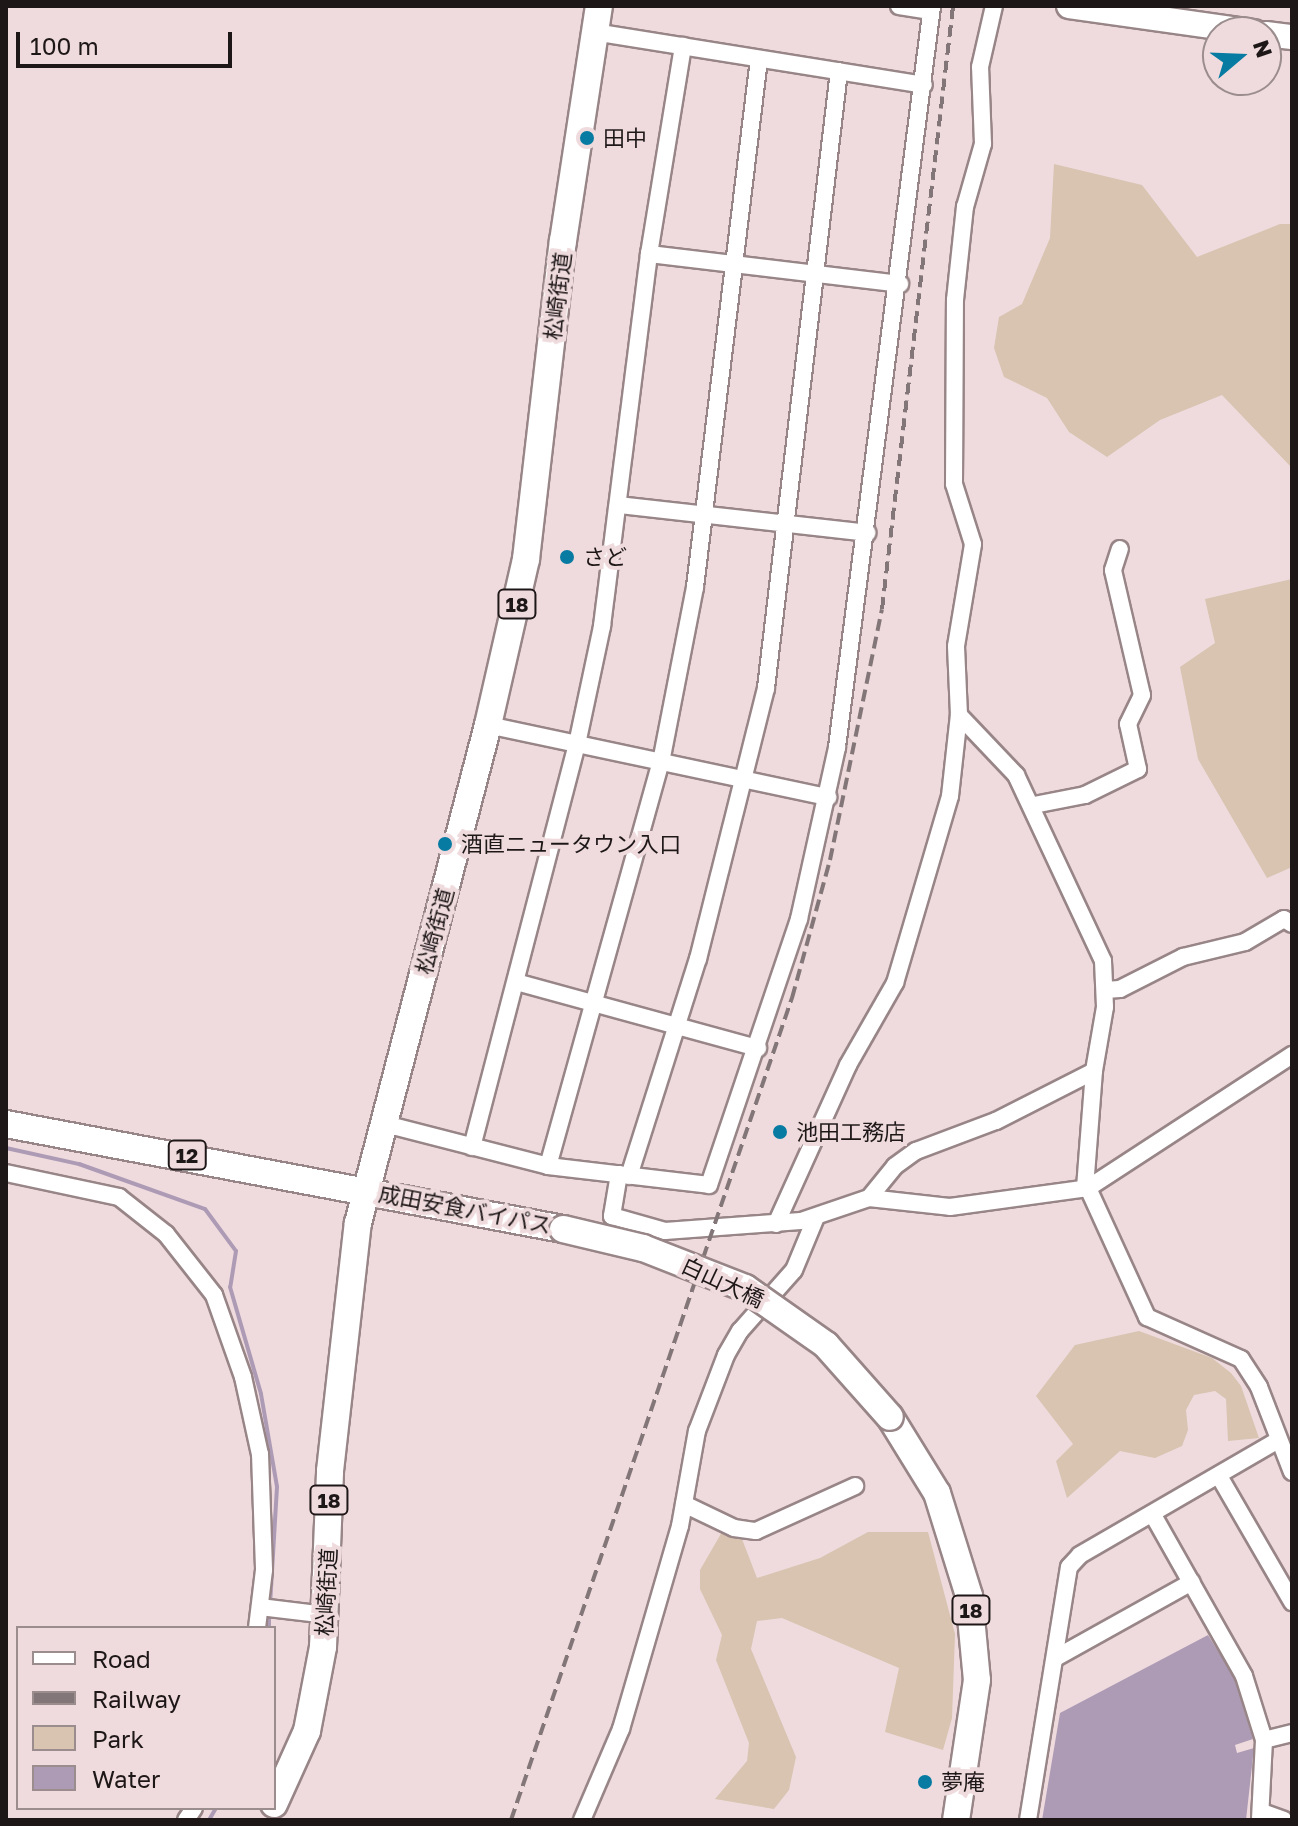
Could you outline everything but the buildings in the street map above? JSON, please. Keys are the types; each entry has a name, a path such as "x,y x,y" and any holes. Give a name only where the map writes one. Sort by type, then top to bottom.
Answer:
{"main road":[{"name":"松崎街道","path":"276,1799 307,1731 326,1615 330,1471 345,1311 367,1189 488,725 526,559 599,6"},
{"name":"12","path":"6,1124 367,1189"},
{"name":"成田安食バイパス","path":"367,1189 563,1229"},
{"name":"白山大橋","path":"563,1229 643,1248 745,1288 826,1345 890,1417 937,1493 969,1596 977,1680 956,1820"}],"street":[{"path":"385,1124 548,1166 709,1185 758,1048 799,919 828,797 900,284 932,8 899,6"},
{"path":"776,1224 848,1065 895,983 950,796 959,715 956,646 973,544 954,484 955,300 965,207 983,144 980,67 994,6"},
{"path":"1069,6 1202,25"},
{"path":"594,32 924,85"},
{"path":"472,1147 577,744 602,626 649,254 683,46"},
{"path":"548,1166 596,1005 661,762 703,515 759,59"},
{"path":"839,71 766,688 676,1027 612,1216 665,1231 776,1224 816,1217 869,1198 950,1207 1087,1189 1292,1055"},
{"path":"649,254 900,284"},
{"path":"619,505 867,533"},
{"path":"1034,805 1085,795 1138,769 1128,724 1142,695 1113,570 1120,549"},
{"path":"959,715 1003,757 1034,805 1091,927 1105,990 1094,1071 1087,1189 1147,1317 1241,1359 1259,1387 1277,1441 1292,1472"},
{"path":"488,725 828,797"},
{"path":"1105,990 1120,989 1183,957 1245,942 1284,919 1292,924"},
{"path":"516,982 758,1048"},
{"path":"869,1198 895,1166 916,1151 996,1121 1094,1071"},
{"path":"6,1173 119,1197 166,1234 214,1295 243,1377 260,1454 268,1608 258,1626"},
{"path":"582,1820 621,1729 684,1504 697,1431 726,1355 740,1331 794,1270 816,1217"},
{"path":"1028,1820 1057,1657 1069,1567 1080,1555 1277,1441"},
{"path":"1219,1476 1292,1602"},
{"path":"684,1504 734,1528 756,1531 855,1486"},
{"path":"1153,1515 1244,1676 1264,1740 1261,1816 1284,1820"},
{"path":"1057,1657 1192,1582"},
{"path":"268,1608 326,1615"},
{"path":"1264,1740 1292,1733"}],"green space":[{"path":"1054,164 1142,185 1197,257 1280,224 1292,224 1292,468 1222,395 1160,420 1107,457 1069,432 1047,398 1004,377 994,348 999,317 1022,304 1050,238"},
{"path":"1292,579 1292,867 1267,878 1198,759 1180,667 1215,643 1205,599"},
{"path":"1139,1331 1212,1358 1231,1373 1241,1386 1259,1438 1228,1441 1226,1399 1215,1391 1194,1395 1186,1410 1188,1430 1182,1446 1155,1458 1120,1451 1067,1498 1056,1461 1073,1444 1036,1396 1075,1345"},
{"path":"722,1532 742,1539 757,1578 820,1558 868,1532 928,1532 955,1634 952,1718 943,1750 885,1732 899,1668 782,1618 757,1621 751,1649 796,1757 789,1790 774,1809 715,1799 747,1761 749,1743 716,1660 722,1635 700,1589 700,1570"}],"water":[{"path":"1208,1635 1234,1677 1253,1739 1235,1745 1237,1753 1254,1748 1246,1820 1042,1820 1060,1713"}],"waterway":[{"path":"6,1148 79,1164 205,1209 236,1251 230,1287 261,1394 277,1487 270,1606"},
{"path":"269,1614 269,1626"},
{"path":"209,1820 215,1810"}],"railway":[{"path":"511,1820 792,998 830,860 882,609 953,6"}],"place":[{"name":"田中","path":"587,138"},
{"name":"さど","path":"567,557"},
{"name":"酒直ニュータウン入口","path":"445,844"},
{"name":"池田工務店","path":"780,1132"},
{"name":"夢庵","path":"925,1782"}]}
